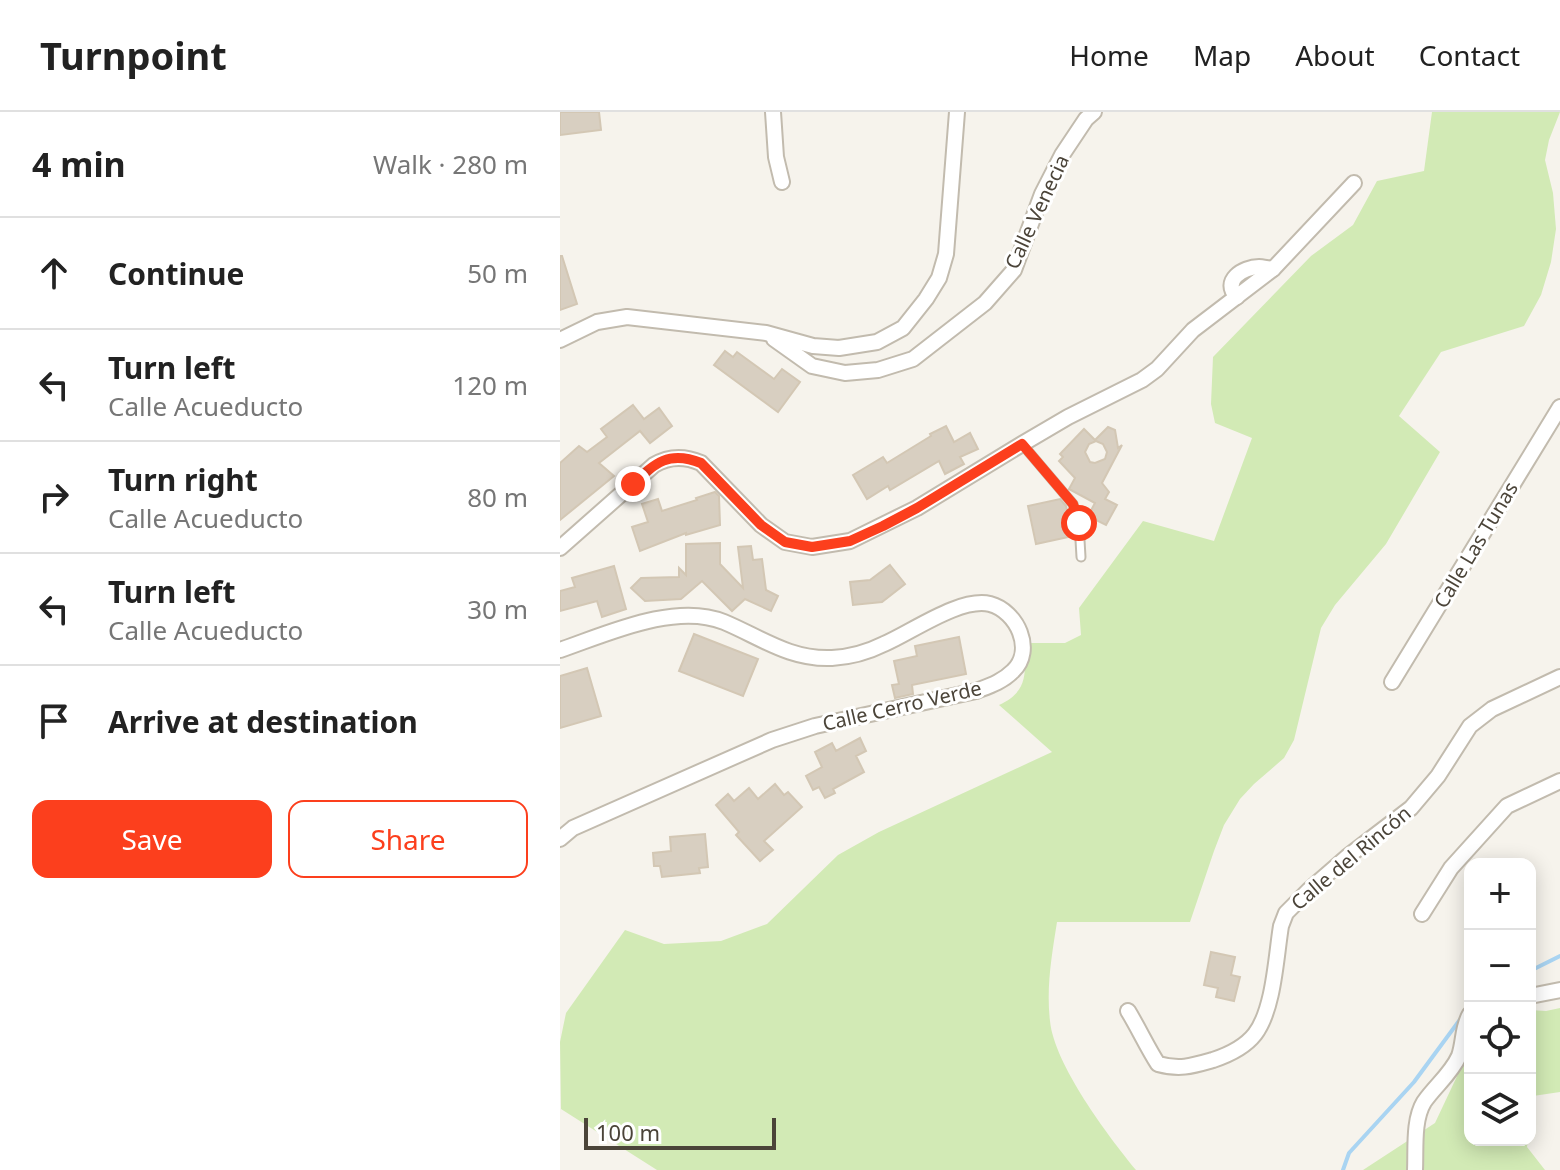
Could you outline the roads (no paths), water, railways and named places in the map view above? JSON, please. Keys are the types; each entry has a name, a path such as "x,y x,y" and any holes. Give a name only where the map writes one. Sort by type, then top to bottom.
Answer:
{"street":[{"path":"773,112 776,157 782,182"},
{"path":"560,340 597,322 627,317 766,333 813,346 839,348 877,342 903,328 939,278 946,254 957,112"},
{"name":"Calle Venecia","path":"766,333 812,366 845,373 878,370 913,359 985,303 1014,270 1042,194 1062,155 1094,112"},
{"path":"560,548 654,465 663,460 690,458 701,463 761,525 785,542 812,547 850,541 883,526 1068,417 1142,380 1157,369 1193,330 1273,269 1354,183"},
{"name":"Calle Las Tunas","path":"1392,682 1560,407"},
{"name":"Calle Cerro Verde","path":"560,650 662,617 699,616 722,622 796,655 831,658 857,655 883,645 965,604 990,604 1010,614 1021,632 1022,650 1016,669 999,682 976,691 815,726 772,740 573,828 560,839"},
{"name":"Calle del Rincón","path":"1128,1011 1158,1064 1175,1069 1230,1054 1254,1034 1268,1009 1281,926 1286,913 1338,865 1411,808 1438,776 1470,726 1492,709 1560,677"},
{"path":"1422,914 1451,868 1507,806 1560,781"},
{"path":"1536,995 1560,990"},
{"path":"1415,1170 1418,1115 1424,1102 1454,1066 1460,1053 1464,1026"}],"lane":[{"path":"1022,444 1073,504 1079,523 1081,557"}],"waterway":[{"path":"1536,968 1560,956"},
{"path":"1343,1170 1349,1153 1414,1082 1464,1014"}]}
